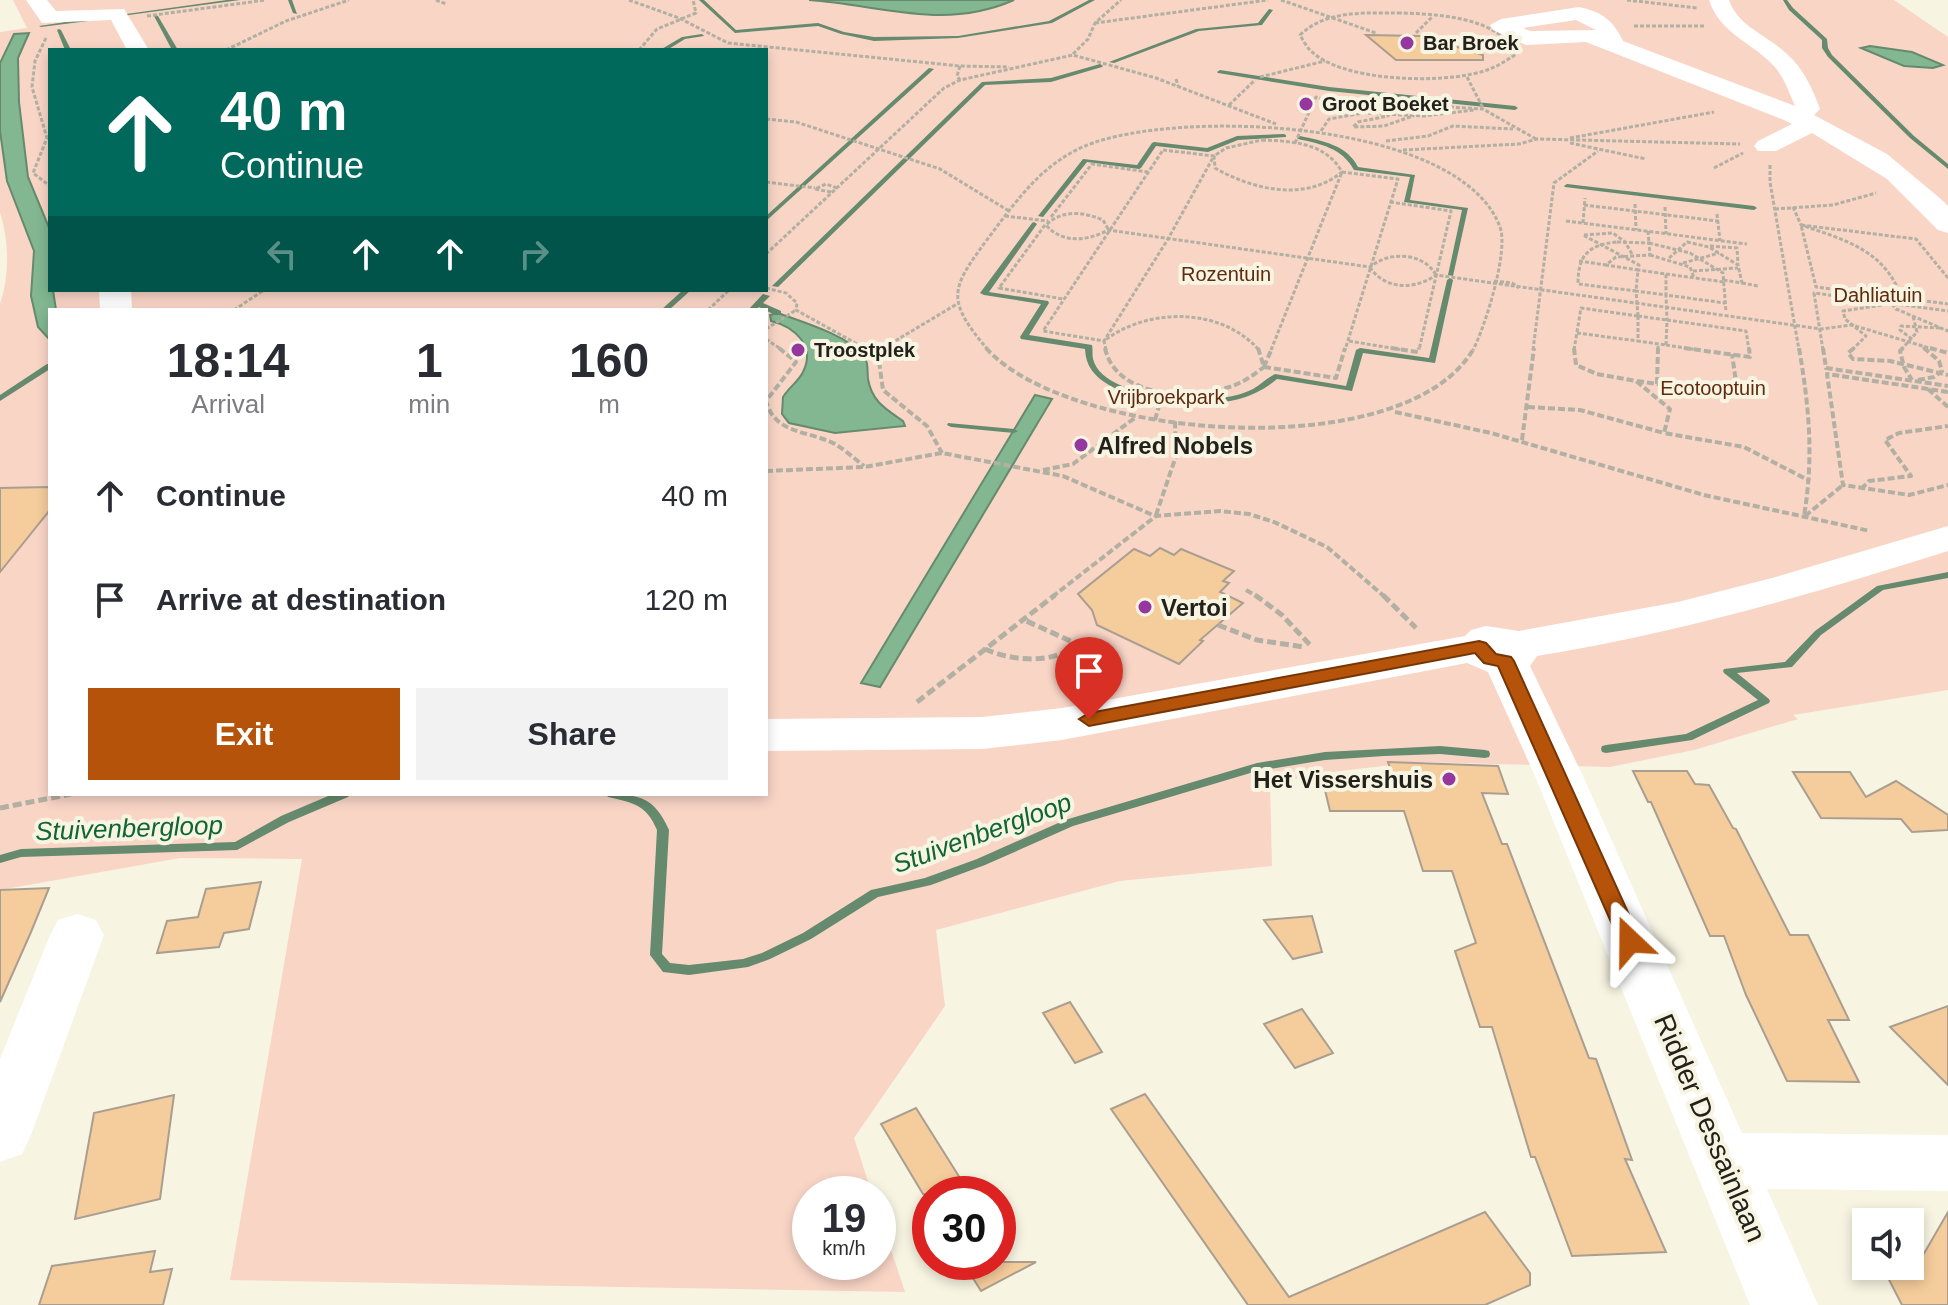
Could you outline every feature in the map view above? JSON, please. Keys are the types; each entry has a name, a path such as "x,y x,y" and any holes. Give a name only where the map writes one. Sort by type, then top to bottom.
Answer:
{"street":[{"path":"36,0 50,18 119,16 137,48"},
{"path":"1717,11 1782,61 1808,109 1799,121 1763,146"},
{"path":"1526,38 1609,34 1627,51 1854,144 1900,175 1933,204 1948,224"},
{"path":"768,735 982,733 1062,724 1361,668 1597,634 1695,613 1811,582 1948,538"},
{"name":"Ridder Dessainlaan","path":"1495,650 1559,776 1784,1305"},
{"path":"0,1135 77,935"},
{"path":"1725,1161 1948,1163"}],"path":[{"path":"119,16 266,0"},
{"path":"229,48 290,19 349,0"},
{"path":"436,0 446,4"},
{"path":"629,0 679,18 728,43 765,48"},
{"path":"641,48 657,29 696,13 693,0"},
{"path":"1073,55 1088,39 1095,23 1121,0"},
{"path":"1095,23 1268,0"},
{"path":"1281,0 1376,33"},
{"path":"1627,0 1717,11"},
{"path":"1407,13 1409,6"},
{"path":"1441,17 1447,9"},
{"path":"1609,34 1717,11"},
{"path":"1407,13 1441,17 1497,32 1515,47 1516,54 1501,68 1467,77 1390,76 1326,61 1302,45 1300,35 1308,25 1330,18 1407,13"},
{"path":"1416,33 1434,16"},
{"path":"46,39 37,50 32,77 35,106 46,121 47,140 33,173 48,184"},
{"path":"768,48 960,66 1022,67"},
{"path":"768,252 944,88 960,80 1073,55 1178,86 1229,105 1260,121 1300,131"},
{"path":"1260,77 1326,61"},
{"path":"960,66 957,76 960,80"},
{"path":"1467,77 1482,107 1514,129 1537,139"},
{"path":"1176,79 1178,86"},
{"path":"1229,105 1255,80"},
{"path":"1295,143 1316,97 1361,112 1406,116 1444,116 1482,107"},
{"path":"1413,116 1412,107 1415,105 1482,107"},
{"path":"1321,132 1329,119 1361,112"},
{"path":"1561,140 1716,112"},
{"path":"1390,114 1358,122 1353,127 1384,126 1413,116"},
{"path":"768,119 796,122 940,169 1007,214 1048,221 1066,214 1087,214 1103,220 1108,230"},
{"path":"1394,411 1425,396 1471,358 1485,321 1501,231 1494,212 1460,181 1399,150 1321,132 1268,126 1198,126 1108,139 1068,155 1042,172 964,270 955,291 957,304 982,344 1008,368 1046,388 1136,417 1242,425 1298,423 1394,411 1522,440 1651,481 1880,533"},
{"path":"1386,141 1428,136 1453,126 1514,129"},
{"path":"1399,150 1519,144 1537,139 1763,146"},
{"path":"1561,140 1598,151 1646,159"},
{"path":"1243,142 1295,143 1330,154 1340,162 1342,172 1264,367 1236,387 1216,392 1163,392 1118,376 1108,361 1104,341 1168,239 1214,156 1227,147 1243,142"},
{"path":"1714,168 1763,146"},
{"path":"1763,146 1810,410 1810,481 1804,516"},
{"path":"1214,156 1163,150 1043,331 1104,341 1122,326 1143,320 1162,317 1208,320 1250,338 1261,350 1264,367"},
{"path":"1522,440 1554,183 1598,151"},
{"path":"1214,156 1215,168 1229,178 1265,188 1322,185 1336,179 1342,172"},
{"path":"1063,299 999,288 1092,164 1148,172"},
{"path":"1264,367 1336,378 1398,179 1342,172"},
{"path":"768,182 815,188 829,184 835,190"},
{"path":"815,188 821,192 835,190"},
{"path":"1775,209 1833,205 1879,192"},
{"path":"1583,223 1585,198"},
{"path":"1349,341 1418,352 1451,211 1390,202"},
{"path":"1635,204 1636,230"},
{"path":"1584,205 1718,221"},
{"path":"1665,207 1666,234"},
{"path":"1793,207 1801,225 1816,287 1948,311"},
{"path":"1717,214 1720,241"},
{"path":"1048,221 1050,232 1073,238 1095,237 1108,230 1370,267 1377,277 1404,285 1427,283 1436,275"},
{"path":"1566,221 1747,244"},
{"path":"1801,225 1916,239 1948,278"},
{"path":"1801,225 1861,247 1881,260 1892,271 1897,287 1893,302"},
{"path":"1648,231 1650,255"},
{"path":"1632,254 1625,242 1613,233 1583,235 1639,265 1636,291 1639,304 1638,341"},
{"path":"1669,258 1687,242 1737,248 1742,283"},
{"path":"1578,291 1579,261 1585,251 1600,244 1648,243 1678,249 1700,258 1723,273 1726,312"},
{"path":"1709,247 1738,266"},
{"path":"1682,263 1720,252"},
{"path":"1606,265 1632,254 1669,258 1693,271 1738,266"},
{"path":"1370,267 1374,261 1386,258 1409,258 1428,264 1436,275 1793,326 1821,329 1852,325 1910,339 1948,353"},
{"path":"1579,261 1758,286"},
{"path":"1693,271 1694,278"},
{"path":"1666,274 1669,308 1665,320 1666,345"},
{"path":"1578,284 1725,303"},
{"path":"768,288 793,297 797,303 796,310 768,328"},
{"path":"237,308 261,292"},
{"path":"710,308 727,292"},
{"path":"1948,304 1893,302 1814,293 1826,368 1948,389"},
{"path":"1938,375 1904,364 1853,359 1848,353 1866,336 1845,319 1843,311 1893,302 1912,316 1946,329"},
{"path":"879,361 895,341 957,304"},
{"path":"1577,333 1732,354 1750,357 1746,331 1581,308 1573,356 1576,365 1597,374 1738,396 1732,354"},
{"path":"796,310 866,348 879,361 883,390 927,426 942,453"},
{"path":"1912,316 1917,332 1900,351 1904,364 1913,381 1927,388 1948,407"},
{"path":"1910,339 1900,330 1901,326 1946,329"},
{"path":"768,340 796,362 768,398"},
{"path":"1918,343 1939,361 1942,371 1938,375"},
{"path":"1657,384 1658,344"},
{"path":"1843,485 1827,374 1948,389"},
{"path":"1913,381 1948,375"},
{"path":"1636,381 1670,409 1664,433"},
{"path":"1155,420 1163,392"},
{"path":"1528,407 1544,405 1583,409 1643,429 1744,447 1810,481"},
{"path":"768,414 784,428 834,444 864,467"},
{"path":"1038,471 1073,464 1136,417"},
{"path":"1156,516 1176,456 1175,421"},
{"path":"1861,489 1869,481 1911,476 1907,467 1891,453 1885,440 1899,433 1948,426"},
{"path":"768,471 864,467 942,453 1063,476 1156,516"},
{"path":"1804,516 1843,485"},
{"path":"1843,485 1893,496 1919,496 1948,485"},
{"path":"886,736 907,709 1156,516 1193,511 1235,512 1274,522 1327,547 1348,563 1495,650"},
{"path":"1246,590 1268,600 1284,614 1312,648"},
{"path":"985,649 1007,659 1065,655 1077,644 1022,619"},
{"path":"1218,625 1257,640 1312,648 1361,668"},
{"path":"0,808 61,796"}],"green space":[{"name":"Vrijbroekpark","path":"13,0 1894,0 1948,37 1948,690 1793,715 1798,719 1694,750 1610,767 1418,762 1340,771 1270,784 1272,866 1120,881 936,930 945,1006 854,1138 866,1176 792,1176 792,1280 896,1280 896,1265 905,1292 230,1280 302,859 180,858 0,890 0,304 7,258 0,212 0,32 27,28"}],"shaded area":[{"path":"809,0 1014,0 988,9 937,15"},
{"path":"29,33 18,58 19,102 28,177 48,225 48,292 53,292 56,308 48,308 48,338 38,327 31,296 34,251 7,181 0,131 0,63 14,34"},
{"path":"1870,46 1912,52 1943,65 1933,68 1904,66 1861,48"},
{"path":"778,313 824,330 856,348 866,361 873,394 905,426 835,433 789,423 782,414 783,397 801,375 807,354 795,333 771,321 770,315"},
{"path":"1035,395 1052,399 880,687 861,683"}],"building":[{"path":"1366,35 1422,36 1483,55 1483,60 1396,60"},
{"path":"48,487 48,512 0,572 0,488"},
{"name":"Vertoi","path":"1160,548 1174,555 1181,549 1234,571 1223,581 1229,583 1220,592 1243,603 1200,640 1203,641 1179,664 1097,625 1092,610 1078,594 1134,549 1150,556"},
{"path":"1388,762 1498,766 1508,794 1482,793 1502,844 1507,844 1589,1058 1596,1059 1632,1160 1625,1159 1666,1252 1572,1256 1535,1157 1531,1157 1492,1027 1480,1027 1455,951 1476,943 1452,871 1423,871 1404,811 1330,811 1324,786 1396,786"},
{"path":"1633,771 1687,771 1695,784 1709,785 1736,829 1790,935 1808,935 1849,1020 1828,1020 1859,1082 1787,1081 1746,995 1724,936 1710,936 1651,802 1648,802"},
{"path":"1793,772 1850,772 1866,797 1896,781 1948,815 1948,830 1912,832 1901,819 1821,818"},
{"path":"261,882 249,929 224,933 219,947 157,953 167,921 198,917 206,889"},
{"path":"49,888 31,932 0,1002 0,890"},
{"path":"1312,916 1322,952 1293,959 1264,920"},
{"path":"1070,1002 1102,1052 1075,1063 1043,1013"},
{"path":"1948,1006 1948,1085 1890,1027"},
{"path":"1302,1009 1333,1053 1295,1068 1264,1024"},
{"path":"1145,1094 1289,1297 1485,1212 1530,1273 1530,1285 1485,1305 1248,1305 1111,1109"},
{"path":"174,1095 160,1199 75,1219 94,1113"},
{"path":"916,1108 959,1176 912,1176 881,1124"},
{"path":"1948,1212 1948,1305 1902,1305 1889,1280 1924,1280 1924,1254"},
{"path":"155,1251 150,1272 172,1269 163,1305 39,1305 52,1266"},
{"path":"1016,1262 1036,1262 1016,1273"},
{"path":"974,1280 1002,1280 981,1291"}],"waterway":[{"path":"114,16 238,0"},
{"path":"290,0 295,13"},
{"path":"701,0 735,32 818,24 874,39 958,37 1050,22 1093,0"},
{"name":"Stuivenbergloop","path":"1785,0 1825,40 1830,56 1912,137 1948,167"},
{"path":"1112,62 1198,30 1260,24 1271,10"},
{"path":"156,16 174,48"},
{"path":"41,26 86,20"},
{"path":"59,30 67,48"},
{"path":"666,48 684,38 702,35"},
{"path":"776,286 984,83 1051,80 1100,66"},
{"path":"768,217 931,69"},
{"path":"1220,72 1329,89 1515,108"},
{"path":"1041,216 1085,160 1139,167 1154,144 1208,150 1237,138 1284,136"},
{"path":"1300,138 1340,151 1347,155 1356,169 1413,176 1406,201 1466,209 1451,275"},
{"path":"1567,186 1754,208"},
{"path":"1034,224 984,293 1045,303 1024,337 1089,347 1089,358 1101,376 1153,398"},
{"path":"1174,401 1215,401 1241,396 1265,385 1275,376 1349,389 1360,350 1432,361 1450,280"},
{"path":"667,308 685,292"},
{"path":"758,304 766,296"},
{"path":"754,308 758,304"},
{"path":"758,304 767,308"},
{"path":"768,308 778,313"},
{"name":"Stuivenbergloop","path":"0,399 48,367"},
{"path":"951,425 1014,431"},
{"name":"Stuivenbergloop","path":"1606,749 1688,737 1765,701 1728,671 1788,665 1818,633 1880,588 1948,575"},
{"name":"Stuivenbergloop","path":"621,796 650,808 663,830 656,955 667,968 689,970 744,964 807,936 875,893 927,882 1069,823 1257,767 1325,756 1384,752 1440,750 1485,754"},
{"name":"Stuivenbergloop","path":"0,859 21,853 237,846 285,819 339,796"}],"place":[{"name":"Bar Broek","path":"1407,43"},
{"name":"Groot Boeket","path":"1306,104"},
{"name":"Troostplek","path":"798,350"},
{"name":"Alfred Nobels","path":"1081,445"},
{"name":"Vertoi","path":"1145,607"},
{"name":"Het Vissershuis","path":"1449,779"}],"route":[{"path":"1089,719 1479,647 1491,659 1505,661 1559,776 1630,941"}],"park label":[{"name":"Rozentuin","path":"1226,274"},
{"name":"Dahliatuin","path":"1878,295"},
{"name":"Ecotooptuin","path":"1713,388"}]}
